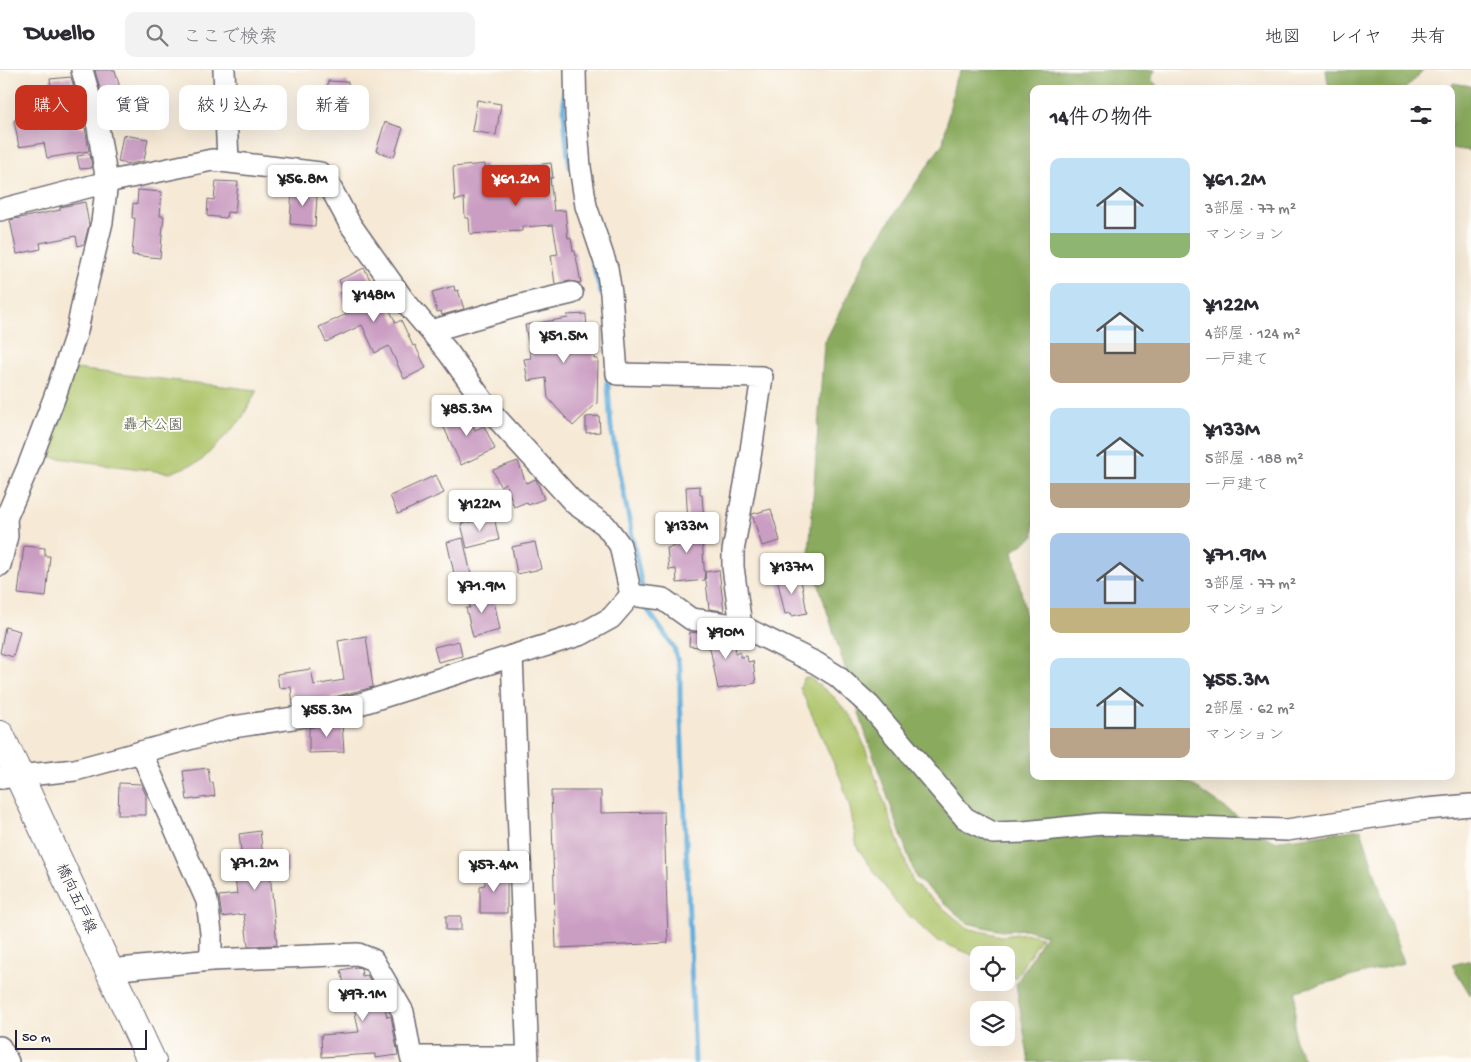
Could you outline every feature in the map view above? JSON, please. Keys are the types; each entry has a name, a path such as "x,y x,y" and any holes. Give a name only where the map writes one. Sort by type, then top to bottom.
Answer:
{"main road":[{"name":"橋向五戸線","path":"0,735 10,778 110,970 152,1062"}],"street":[{"path":"0,565 7,536 3,522 55,396 77,331 82,301 102,222 107,182 98,127 82,70"},
{"path":"224,70 228,161"},
{"path":"575,70 580,167 586,206 607,268 611,293 617,374 762,377 733,551 733,567 741,626"},
{"path":"0,210 107,182 212,160 320,173 328,181 350,224 403,299 448,352 490,412 575,504 605,525 620,545 630,596"},
{"path":"431,332 525,304 572,293"},
{"path":"630,596 663,599 691,619 741,626 816,663 837,676 870,706 965,818 994,833 1102,824 1287,830 1426,809 1471,805"},
{"path":"10,778 75,770 233,727 313,715 363,703 582,634 611,618 630,596"},
{"path":"110,970 210,960 358,954 373,960 403,1012 411,1057 528,1059 512,656"},
{"path":"141,752 207,901 211,933 210,960"},
{"path":"0,1047 8,1062"}],"green space":[{"path":"962,70 1155,70 1151,79 1156,85 1030,85 1030,539 1013,551 1030,637 1030,780 1178,780 1191,784 1273,841 1361,829 1403,963 1296,991 1294,1038 1305,1062 1029,1062 1016,984 1045,935 1025,929 1001,931 967,923 916,878 866,735 809,554 824,344 870,250 943,143 955,80"},
{"path":"1326,70 1424,70 1409,85 1328,85"},
{"path":"1453,83 1471,86 1471,151 1455,149 1455,85 1453,85"},
{"name":"轟木公園","path":"75,369 257,390 241,420 201,461 170,473 43,456"},
{"path":"804,678 810,678 833,696 853,719 913,883 967,928 1001,936 1025,933 1041,937 1015,978 1015,946 970,946 970,954 934,939 897,904 857,847 850,808 842,782 800,688"},
{"path":"1471,960 1471,996 1452,965"}],"building":[{"path":"95,70 115,70 119,85 99,85"},
{"path":"71,77 73,85 51,85 50,79"},
{"path":"328,81 348,82 348,85 328,85"},
{"path":"477,100 501,104 496,135 472,131"},
{"path":"385,122 403,128 394,157 376,151"},
{"path":"16,130 85,130 89,151 47,158 44,143 19,147"},
{"path":"123,135 148,139 144,161 130,164 118,162"},
{"path":"90,154 92,168 80,169 77,156"},
{"path":"551,163 553,178 550,178 554,211 565,210 568,238 571,238 573,251 575,251 581,283 570,281 555,284 551,255 558,254 553,225 522,227 522,231 470,234 469,218 465,218 464,198 455,201 453,167 485,164 485,171"},
{"path":"216,181 238,182 235,213 227,212 226,218 207,216 208,199 214,200"},
{"path":"292,187 313,188 313,196 317,196 315,226 290,224"},
{"path":"138,190 162,192 160,216 164,216 160,258 132,255 135,218 132,218 133,203 137,204"},
{"path":"85,202 89,225 84,244 78,246 76,236 40,243 41,249 17,254 10,220 60,210 60,207"},
{"path":"364,268 374,287 378,286 396,323 401,320 426,368 404,379 389,346 375,353 362,325 326,342 319,327 349,313 340,293 344,291 339,280"},
{"path":"454,286 455,291 458,290 464,309 442,315 441,311 437,312 432,292"},
{"path":"586,314 588,348 594,348 594,359 598,359 597,403 573,426 548,398 546,378 528,381 524,359 531,358 525,325 568,318 567,315"},
{"path":"466,409 475,430 484,426 495,449 461,465 441,421"},
{"path":"599,416 600,432 586,433 586,417"},
{"path":"518,461 526,483 536,479 544,499 528,505 527,502 514,507 506,483 500,486 493,470"},
{"path":"436,475 444,493 398,514 390,496"},
{"path":"700,486 704,522 688,524 686,487"},
{"path":"771,509 780,541 762,546 752,514"},
{"path":"494,517 499,540 467,548 461,524"},
{"path":"701,526 705,580 677,583 676,569 669,570 667,548 673,547 672,528"},
{"path":"463,538 472,579 456,582 447,542"},
{"path":"535,542 541,569 517,574 512,547"},
{"path":"24,546 45,548 45,556 50,556 46,597 18,594"},
{"path":"719,570 724,611 709,609 705,572"},
{"path":"800,574 807,613 792,616 791,613 785,614 777,578"},
{"path":"487,591 488,597 493,596 500,630 473,637 466,608 470,608 467,595"},
{"path":"5,627 20,631 13,657 0,653"},
{"path":"690,632 730,637 730,641 736,642 735,654 740,652 740,657 747,656 748,662 753,661 756,683 718,689 710,648 689,646"},
{"path":"366,636 373,687 311,703 293,705 291,687 279,688 277,674 311,669 314,685 344,680 338,641"},
{"path":"459,641 462,656 438,662 434,647"},
{"path":"340,721 342,723 344,752 309,753 309,728"},
{"path":"208,768 210,783 213,782 215,796 187,800 183,771"},
{"path":"119,783 141,784 146,795 146,815 118,815"},
{"path":"551,791 601,791 601,813 664,812 668,943 556,948"},
{"path":"260,831 263,856 288,857 288,873 270,873 277,945 248,946 244,914 222,917 219,896 237,894 235,878 238,878 237,859 242,859 239,834"},
{"path":"485,872 507,872 507,913 480,913 480,886 485,885"},
{"path":"446,916 461,916 461,930 446,930"},
{"path":"361,968 362,976 367,975 372,984 374,994 378,993 384,1004 387,1017 391,1016 398,1055 375,1058 375,1054 322,1057 321,1035 359,1032 352,998 345,1000 341,970"}],"waterway":[{"path":"565,73 564,120 570,167"},
{"path":"584,231 601,293"},
{"path":"607,373 611,427 643,592"},
{"path":"646,602 647,609 674,648 680,669 695,1062"}]}
